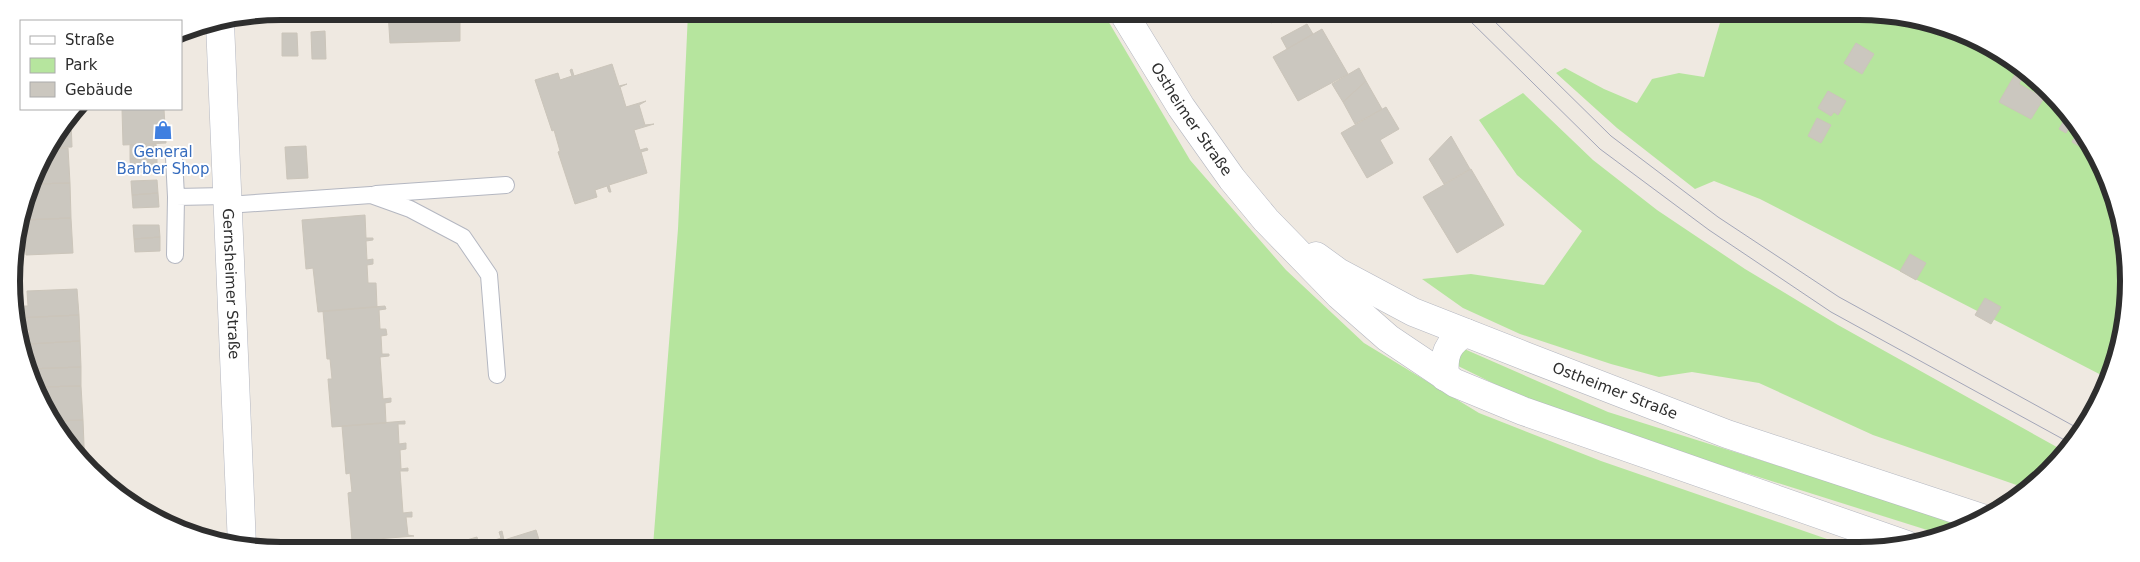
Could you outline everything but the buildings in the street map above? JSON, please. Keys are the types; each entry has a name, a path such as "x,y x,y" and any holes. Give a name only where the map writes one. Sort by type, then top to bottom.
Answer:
{"main road":[{"name":"Ostheimer Straße","path":"1128,20 1181,107 1232,179 1266,220 1338,296 1388,338 1445,377 1455,383 1523,411 1893,540"},
{"name":"Gernsheimer Straße","path":"220,27 242,539"},
{"name":"Ostheimer Straße","path":"1266,220 1338,272 1414,312 1727,434 1974,515"},
{"path":"1445,377 1444,358 1446,350 1454,339 1466,332"}],"lane":[{"path":"174,157 176,197 175,255"},
{"path":"176,197 226,200 370,195 506,185"},
{"path":"370,195 410,210 463,238 489,275 497,375"}],"green space":[{"path":"688,20 1108,20 1190,160 1286,270 1364,343 1479,413 1601,461 1836,542 653,542 678,229"},
{"path":"1721,20 1859,20 1910,25 1959,40 1990,55 2018,74 2044,96 2076,136 2100,181 2111,213 2118,247 2120,281 2115,332 2102,375 1760,199 1714,181 1695,189 1617,128 1556,73 1565,68 1604,89 1637,103 1652,79 1679,73 1704,77"},
{"path":"1523,93 1593,160 1657,210 1745,269 1838,325 2059,448 2044,466 2020,486 1873,435 1759,383 1692,372 1659,377 1611,364 1520,334 1463,308 1422,279 1471,274 1544,285 1582,231 1517,175 1479,120"},
{"path":"1462,348 1608,412 1958,522 1932,531 1616,432 1523,398 1454,364"}],"tram line":[{"path":"1469,20 1600,149 1709,230 1831,312 2066,441"},
{"path":"1493,20 1611,136 1718,217 1839,297 2075,427"}],"place":[{"name":"General Barber Shop","path":"163,130"}]}
